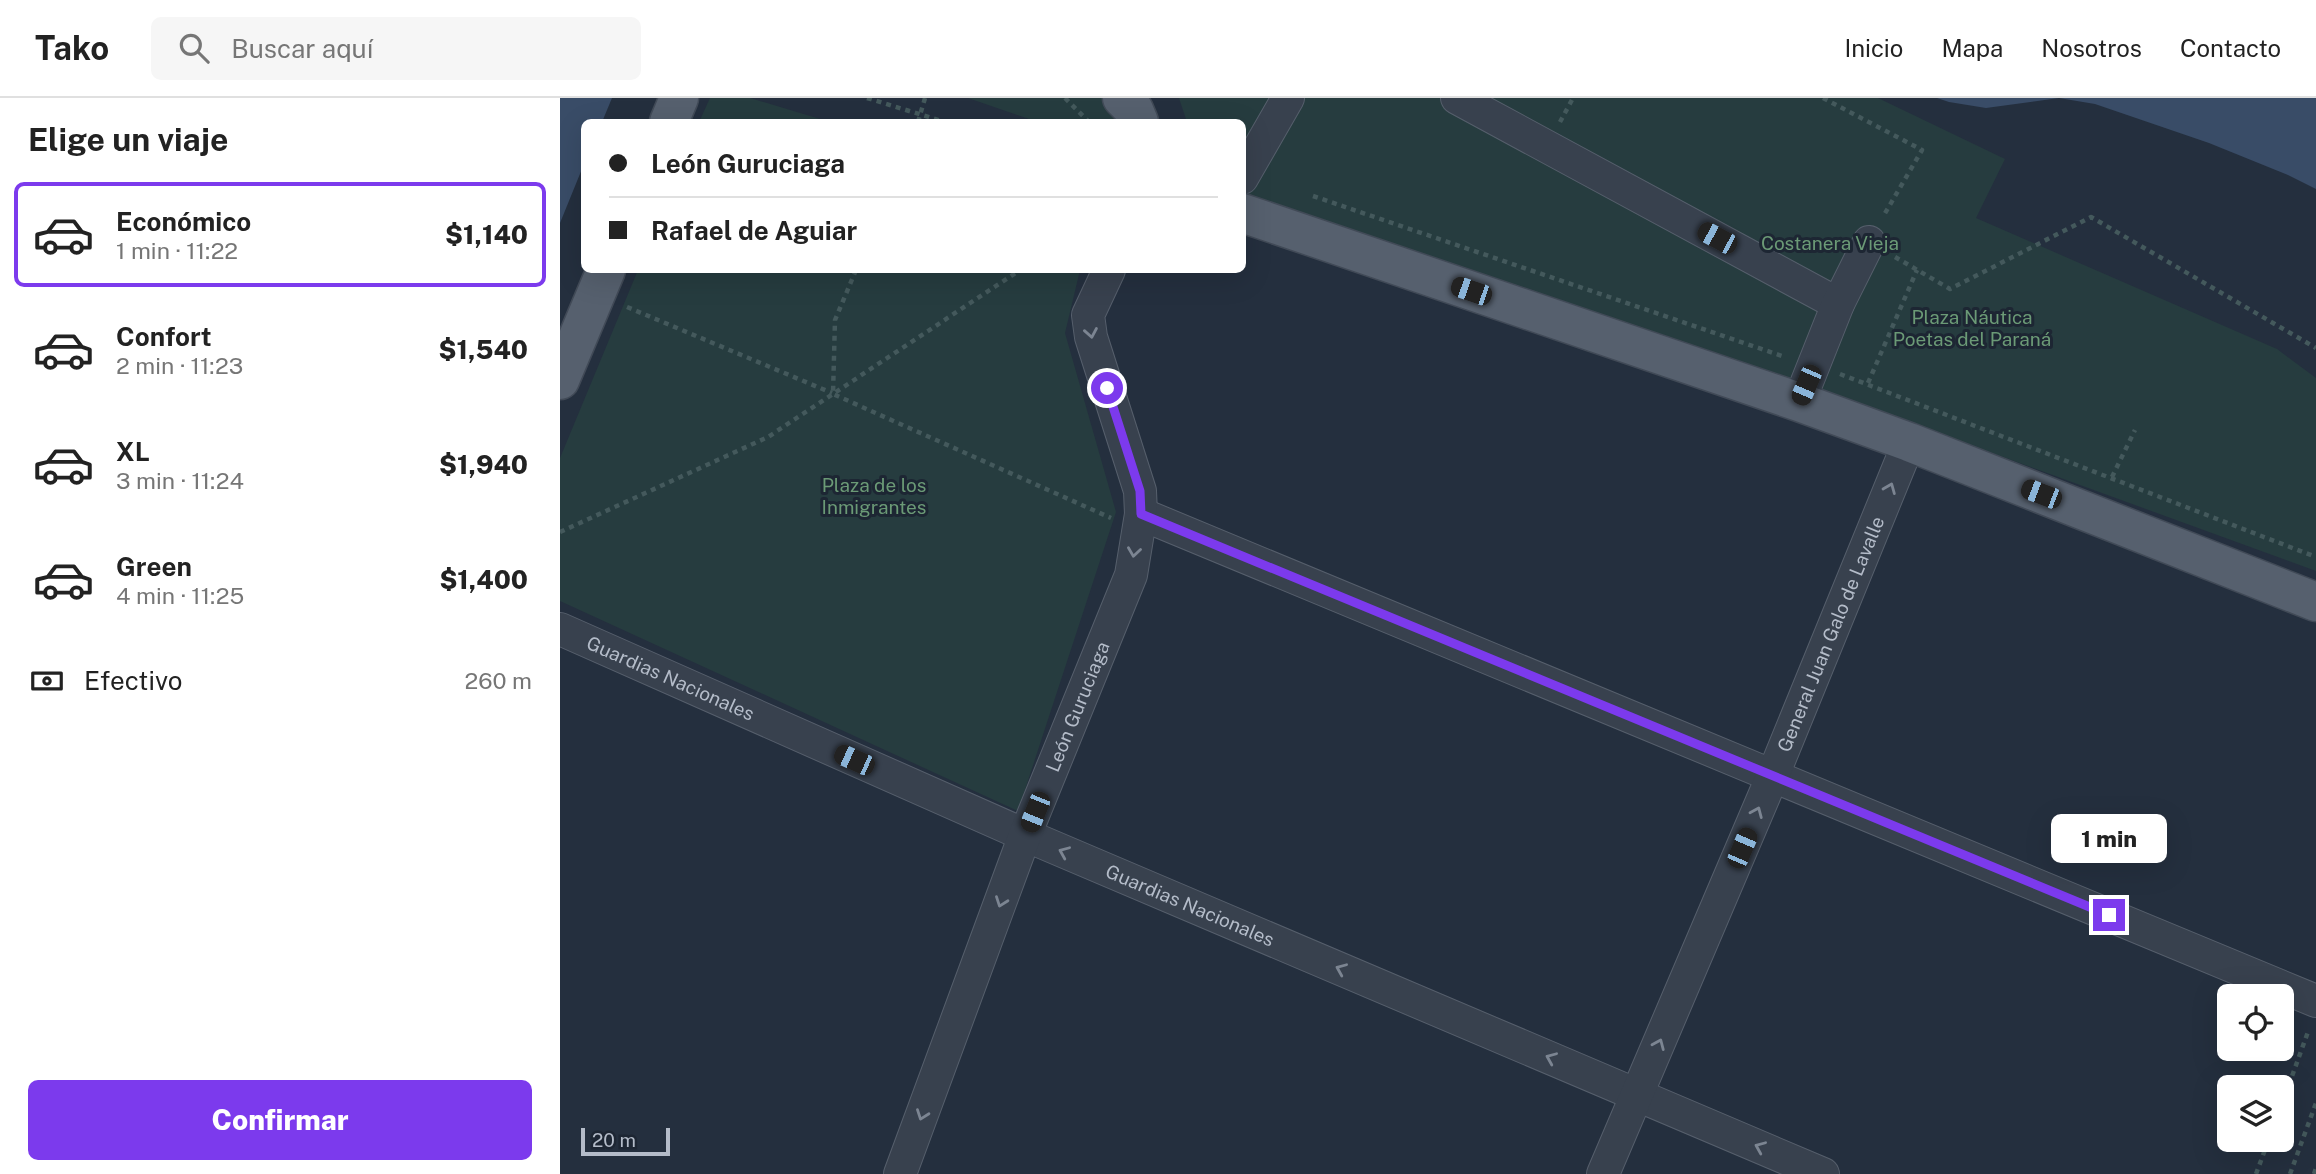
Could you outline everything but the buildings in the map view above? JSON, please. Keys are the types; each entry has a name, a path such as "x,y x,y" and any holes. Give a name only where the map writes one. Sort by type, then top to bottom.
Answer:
{"main road":[{"path":"670,119 679,98"},
{"path":"1122,98 1134,110 1138,119"},
{"path":"1246,214 1799,402 1909,442 2316,602"},
{"path":"560,380 601,282"}],"street":[{"path":"1246,171 1288,98"},
{"path":"1457,98 1838,304"},
{"path":"1799,402 1838,304 1869,242"},
{"name":"León Guruciaga","path":"900,1174 1025,835 1131,575 1139,522 1140,491 1091,337 1088,315 1108,273"},
{"name":"General Juan Galo de Lavalle","path":"1603,1174 1773,775 1909,442"},
{"path":"1139,522 1773,775 2314,1012"},
{"name":"Guardias Nacionales","path":"560,629 1025,835 1823,1174"}],"path":[{"path":"867,98 935,119"},
{"path":"919,119 925,98"},
{"path":"1065,98 1086,119"},
{"path":"1824,98 1922,150 1869,242 1950,289 2091,217 2316,348"},
{"path":"1868,383 1917,270"},
{"path":"833,394 835,320 855,273"},
{"path":"560,532 768,437 1015,273"},
{"path":"601,282 833,394 1139,522"},
{"path":"2112,477 2135,430"},
{"path":"2292,1075 2314,1012"},
{"path":"2290,1174 2316,1103"},
{"path":"2256,1174 2264,1152"},
{"path":"2314,1174 2316,1168"}],"green space":[{"path":"710,98 750,98 820,119 700,119"},
{"path":"968,98 1104,98 1117,112 1117,119 1029,119"},
{"name":"Costanera Vieja","path":"1179,98 1878,98 2005,159 1976,218 2277,349 2316,378 2316,571 1899,419 1246,203 1246,119 1186,119"},
{"name":"Plaza de los Inmigrantes","path":"637,273 1079,273 1065,333 1116,512 1018,811 560,601 560,458"}],"water":[{"path":"560,98 612,98 603,119 581,119 581,171 560,223"},
{"path":"1937,98 2059,98 1986,108"},
{"path":"2059,98 2316,98 2316,189 2209,143 2095,104"}],"route":[{"path":"1107,388 1140,491 1141,514 2109,915"}],"park label":[{"name":"Plaza Náutica Poetas del Paraná","path":"1972,328"}]}
